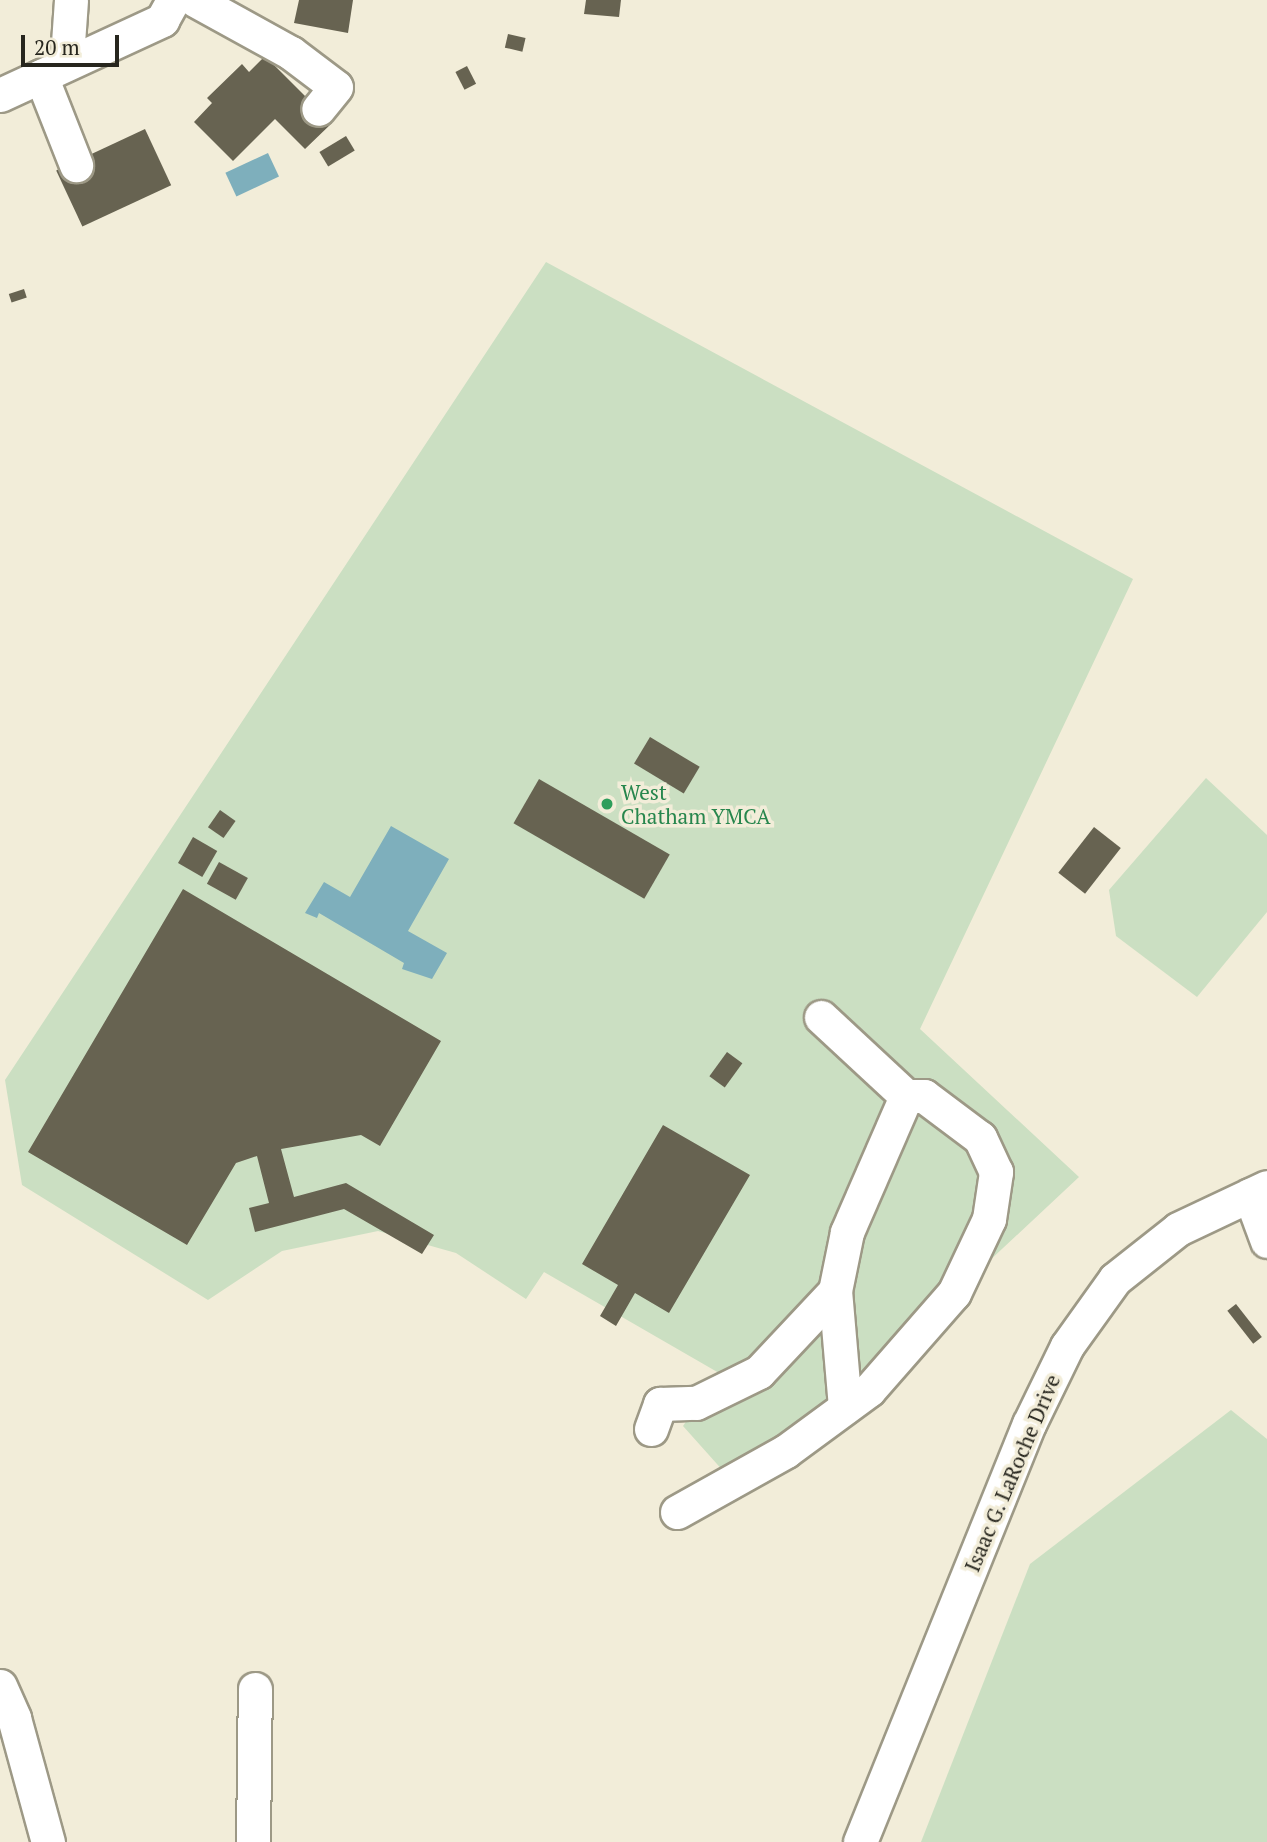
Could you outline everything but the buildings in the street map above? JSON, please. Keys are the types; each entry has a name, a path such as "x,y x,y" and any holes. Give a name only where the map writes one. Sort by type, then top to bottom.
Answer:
{"street":[{"path":"71,0 68,44 75,60"},
{"path":"0,94 162,20 173,0"},
{"path":"195,0 291,53 335,87 318,109"},
{"path":"41,76 76,165"},
{"path":"677,1512 786,1451 869,1390 954,1293 989,1219 996,1172 980,1138 924,1096 906,1096 821,1017"},
{"path":"845,1407 835,1291 847,1233 906,1096"},
{"path":"1259,1191 1267,1241"},
{"name":"Isaac G. LaRoche Drive","path":"860,1842 1029,1424 1067,1346 1115,1279 1178,1229 1259,1191"},
{"path":"651,1429 660,1404 696,1403 759,1372 835,1291"},
{"path":"0,1686 14,1718 48,1842"},
{"path":"253,1842 255,1689"}],"green space":[{"name":"West Chatham YMCA","path":"546,262 1133,579 920,1029 1079,1177 742,1492 683,1426 719,1373 544,1272 526,1299 456,1253 378,1231 282,1251 208,1300 22,1185 5,1080"},
{"path":"1206,778 1267,835 1267,912 1197,997 1116,936 1109,890"},
{"path":"1231,1410 1267,1439 1267,1842 921,1842 1030,1564"}],"water":[{"path":"268,153 279,177 236,196 225,173"},
{"path":"391,826 449,859 408,931 447,953 432,979 402,969 404,963 319,913 317,918 305,913 324,882 350,897"}],"place":[{"name":"West Chatham YMCA","path":"607,804"}]}
